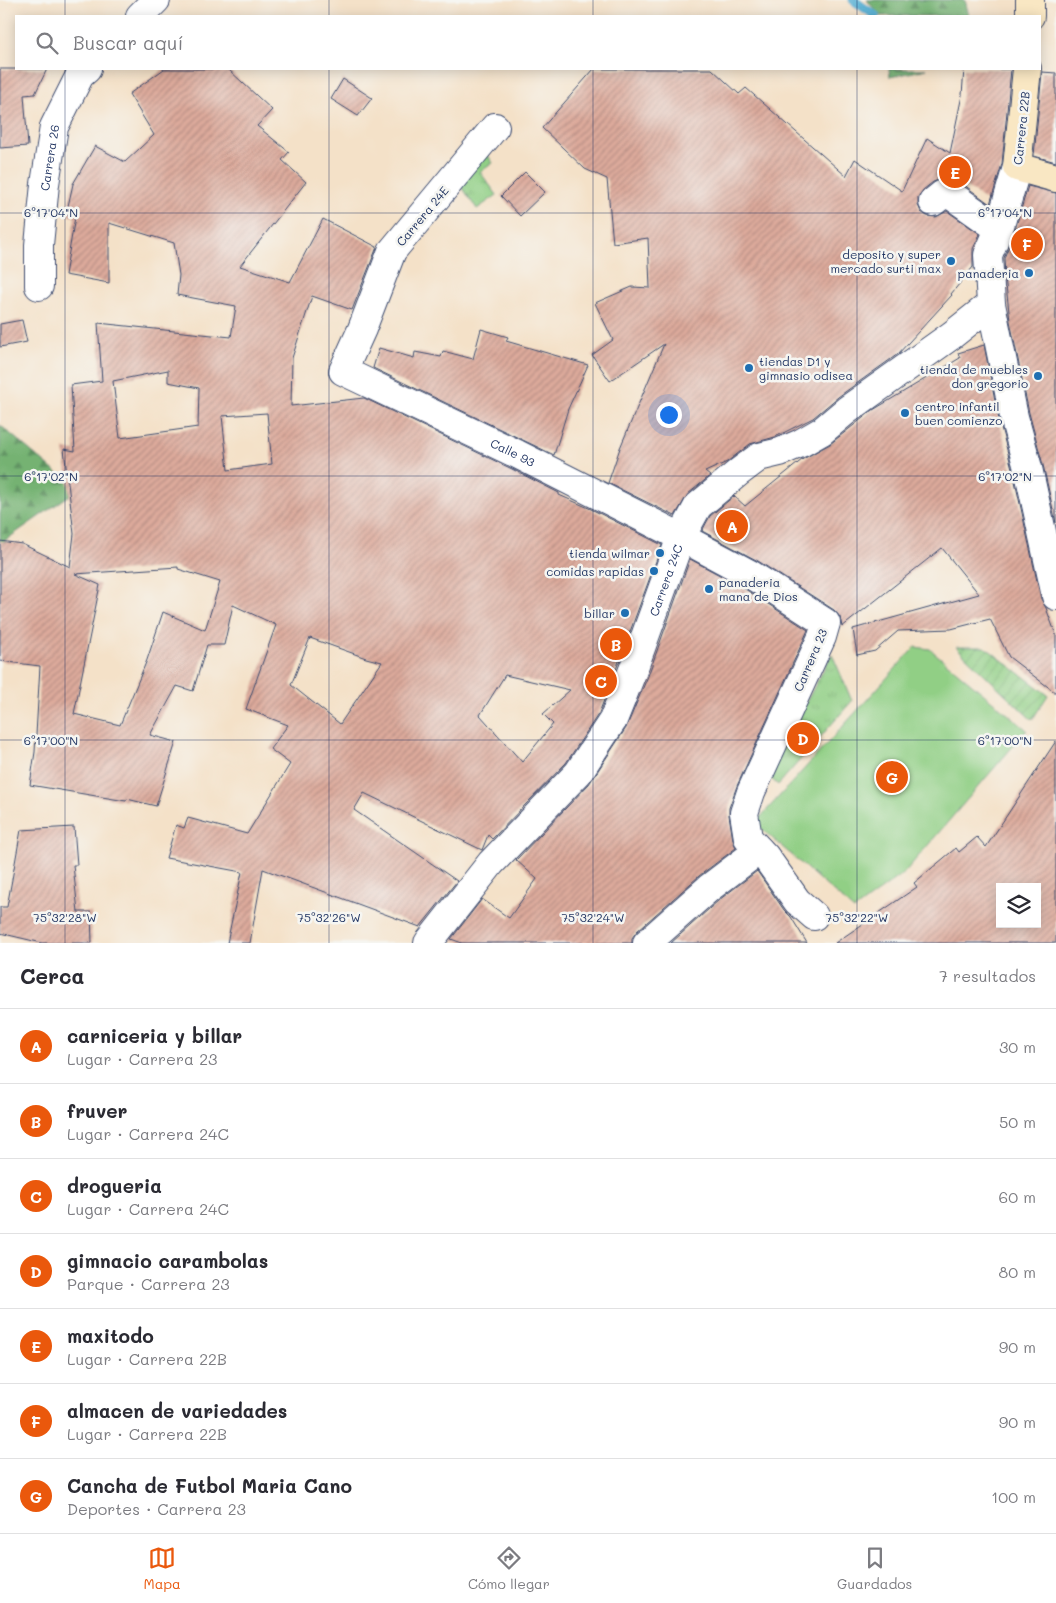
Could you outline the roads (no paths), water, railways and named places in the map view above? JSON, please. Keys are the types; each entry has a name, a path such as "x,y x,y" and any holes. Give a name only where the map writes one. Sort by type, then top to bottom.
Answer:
{"street":[{"path":"141,15 156,0"},
{"path":"1030,0 1030,15"},
{"name":"Carrera 26","path":"39,286 39,245 45,184 54,127 80,75 86,70"},
{"name":"Carrera 22B","path":"1027,70 1017,167 999,230 988,255 991,304 1014,417 1028,468 1056,596"},
{"name":"Carrera 24E","path":"343,370 362,329 392,251 495,127"},
{"path":"1017,167 1056,178"},
{"path":"933,202 943,194 951,195 999,230"},
{"name":"Carrera 24C","path":"428,943 491,864 578,773 613,720 634,670 682,537 698,506 759,457 780,452 822,431 847,410 952,335 991,304"},
{"name":"Calle 93","path":"343,370 517,454 682,537"},
{"name":"Carrera 23","path":"682,537 750,574 826,623 822,637 751,792 744,813 748,838 780,876 797,901 814,916"},
{"path":"647,943 709,888 759,850"}],"waterway":[{"path":"853,0 875,15"}],"place":[{"name":"maxitodo","path":"955,172"},
{"name":"almacen de variedades","path":"1027,244"},
{"name":"deposito y super mercado surti max","path":"951,261"},
{"name":"panaderia","path":"1029,273"},
{"name":"tiendas D1 y gimnasio odisea","path":"749,368"},
{"name":"tienda de muebles don gregorio","path":"1038,376"},
{"name":"centro infantil buen comienzo","path":"905,413"},
{"name":"carniceria y billar","path":"732,526"},
{"name":"tienda wilmar","path":"660,553"},
{"name":"comidas rapidas","path":"654,571"},
{"name":"panaderia mana de Dios","path":"709,589"},
{"name":"billar","path":"625,613"},
{"name":"fruver","path":"616,644"},
{"name":"drogueria","path":"601,681"},
{"name":"gimnacio carambolas","path":"803,738"},
{"name":"Cancha de Futbol Maria Cano","path":"892,777"}]}
